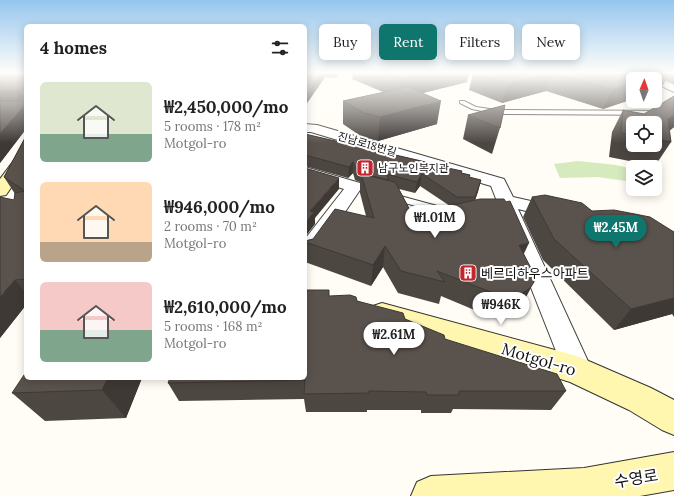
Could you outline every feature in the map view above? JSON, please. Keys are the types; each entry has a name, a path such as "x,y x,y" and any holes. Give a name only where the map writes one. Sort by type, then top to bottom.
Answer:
{"main road":[{"path":"2,200 24,158"},
{"name":"Motgol-ro","path":"358,306 577,370 640,399 674,418"},
{"name":"수영로","path":"431,496 584,487 674,471"}],"street":[{"name":"진남로18번길","path":"307,129 504,202 574,216"},
{"path":"307,173 358,188 307,252"},
{"path":"504,202 577,370"}],"lane":[{"path":"462,102 478,109 497,112 674,113"},
{"path":"385,195 454,213"}],"green space":[{"path":"578,161 626,167 626,181 598,177 560,178 554,164"}],"building":[{"path":"20,96 24,96 24,106 0,134 0,101 20,100"},
{"path":"366,96 430,96 441,101 380,117 364,113 343,101"},
{"path":"674,96 674,115 668,119 671,142 662,140 662,116 626,116 626,134 621,133 623,110 644,114 654,108 662,108 662,103"},
{"path":"505,105 500,128 468,115"},
{"path":"307,134 462,171 461,173 470,175 469,177 481,180 475,197 457,197 422,174 417,182 386,174 389,180 364,174 361,170 356,169 353,162 349,167 307,156"},
{"path":"24,140 24,190 4,177"},
{"path":"307,169 339,178 310,211 314,212 307,221"},
{"path":"361,174 395,182 412,214 480,199 504,199 506,202 510,201 529,243 519,245 534,274 534,282 529,289 520,294 507,295 493,293 437,271 445,282 401,271 385,246 373,265 307,243 307,240 313,239 335,209 374,218"},
{"path":"24,191 24,279 15,280 0,297 0,197 14,200 15,193"},
{"path":"545,195 582,203 592,211 614,210 650,217 674,232 674,298 631,309 554,239 532,197"},
{"path":"307,290 329,290 329,296 350,295 356,297 357,301 403,313 405,319 444,335 445,339 557,374 566,391 459,391 459,395 427,395 426,392 369,391 369,393 304,394 305,380 307,380"},
{"path":"24,375 24,380 107,380 102,390 12,393"},
{"path":"169,380 305,380 168,383"}],"place":[{"name":"남구노인복지관","path":"365,168"},
{"name":"베르디하우스아파트","path":"468,273"}]}
